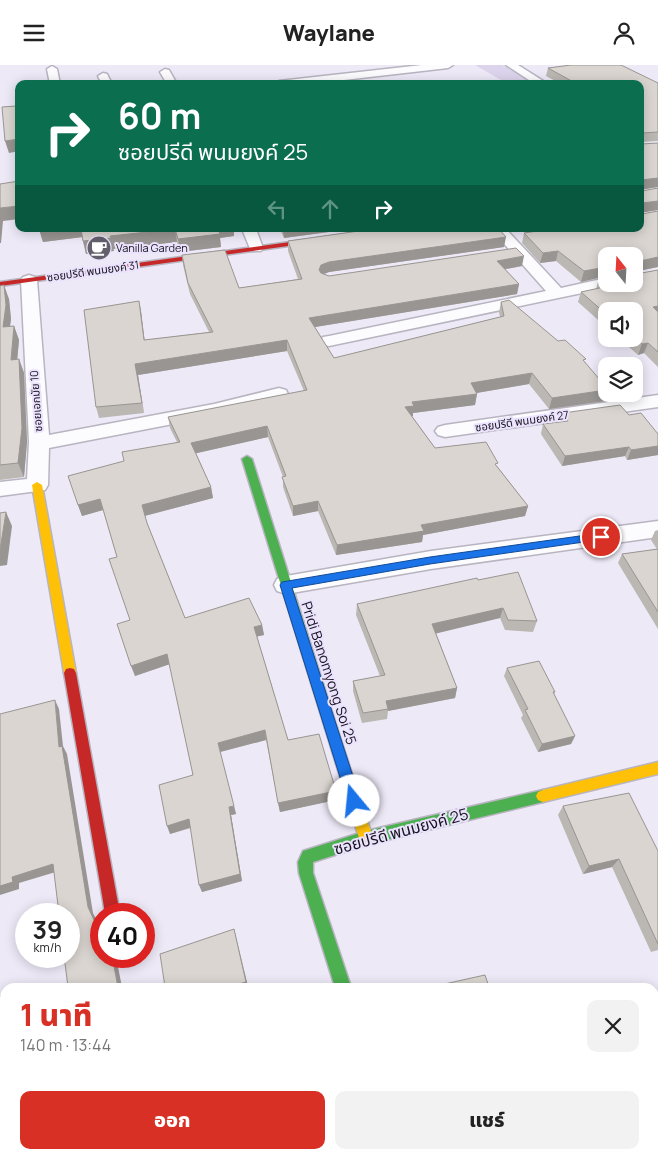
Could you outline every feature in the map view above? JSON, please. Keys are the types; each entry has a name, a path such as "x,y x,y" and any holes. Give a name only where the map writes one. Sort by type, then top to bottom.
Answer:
{"street":[{"path":"315,80 448,65"},
{"path":"511,65 536,80"},
{"path":"52,69 54,80"},
{"path":"165,71 170,80"},
{"path":"388,72 401,80"},
{"path":"250,232 256,248"},
{"name":"ซอยปรีดี พนมยงค์ 31","path":"0,284 374,232"},
{"path":"502,234 525,236"},
{"path":"502,234 557,293"},
{"path":"500,254 519,251"},
{"name":"ซอยเอกมัย 10","path":"29,280 39,442 37,485"},
{"path":"329,341 598,285"},
{"path":"39,442 56,441 214,410 279,395"},
{"name":"ซอยปรีดี พนมยงค์ 27","path":"445,431 658,401"},
{"name":"Pridi Banomyong Soi 25","path":"247,459 366,837"},
{"path":"0,489 37,485 111,903"},
{"path":"286,585 430,561 658,529"},
{"name":"ซอยปรีดี พนมยงค์ 25","path":"343,983 306,873 305,862 308,857 366,837 658,768"}],"shaded area":[{"path":"475,65 502,65 530,80 501,80"}],"building":[{"path":"571,65 621,65 658,83 658,132 644,133 644,80 570,80 548,68"},
{"path":"15,106 15,140 5,141 2,107"},
{"path":"658,143 658,178 644,180 644,144"},
{"path":"15,182 15,206 0,208 0,184"},
{"path":"658,188 658,201 644,203 644,191"},
{"path":"658,211 658,257 643,260 643,247 598,247 598,268 584,271 558,251 543,253 524,233 644,232 644,214"},
{"path":"82,232 147,232 110,236 111,238 83,241"},
{"path":"176,232 219,232 220,234 178,239"},
{"path":"352,232 502,232 506,237 329,262 321,265 319,270 321,273 329,276 516,248 524,256 497,261 519,284 309,318 334,358 504,316 501,302 509,300 558,341 565,340 586,359 583,360 598,378 598,391 552,398 532,373 471,383 477,394 412,402 414,406 405,407 435,448 486,442 498,463 495,464 528,506 421,525 424,531 337,545 318,501 293,506 282,477 286,476 267,426 191,443 211,487 142,505 147,523 185,618 249,598 262,625 254,627 288,740 319,734 336,791 278,803 265,730 218,743 234,806 229,807 240,874 199,885 189,819 167,826 159,785 193,775 167,654 131,666 117,624 130,620 109,559 117,557 100,499 78,505 68,476 124,461 122,452 180,442 168,417 307,390 287,340 135,364 142,403 96,407 84,310 139,301 144,340 213,332 188,283 182,255 225,250 239,288 302,279 288,241"},
{"path":"658,270 658,306 653,307 658,312 658,352 648,343 643,344 643,302 598,302 598,307 581,292 598,288 598,293 642,293 643,273"},
{"path":"4,285 6,305 3,327 14,326 11,360 19,359 22,428 18,463 0,465 0,286"},
{"path":"620,405 629,415 641,413 658,434 658,446 631,450 629,447 565,456 543,424 568,421 563,413"},
{"path":"6,512 0,550 0,513"},
{"path":"658,549 658,612 622,554"},
{"path":"518,572 537,621 508,620 503,608 432,624 457,688 386,701 388,709 363,713 353,681 385,675 357,604 477,578 478,580"},
{"path":"539,661 575,736 542,744 525,710 528,709 507,668"},
{"path":"55,700 59,747 62,746 90,911 90,968 114,968 117,983 67,983 66,968 80,968 80,903 58,903 53,864 12,877 13,882 0,886 0,714"},
{"path":"629,793 658,851 658,944 619,859 589,866 563,806"},
{"path":"234,929 246,982 164,983 160,954"},
{"path":"485,975 488,983 449,983"}],"traffic: fast":[{"path":"247,459 331,728"},
{"path":"342,983 306,873 305,862 308,856 366,838 543,796"}],"traffic: slow":[{"path":"37,485 70,673"},
{"path":"331,728 366,838"},
{"path":"543,796 658,768"}],"traffic: jam":[{"path":"0,284 374,232"},
{"path":"70,673 111,903"}],"place":[{"name":"Vanilla Garden","path":"99,248"}],"route":[{"path":"354,801 286,585 430,561 601,537"}]}
